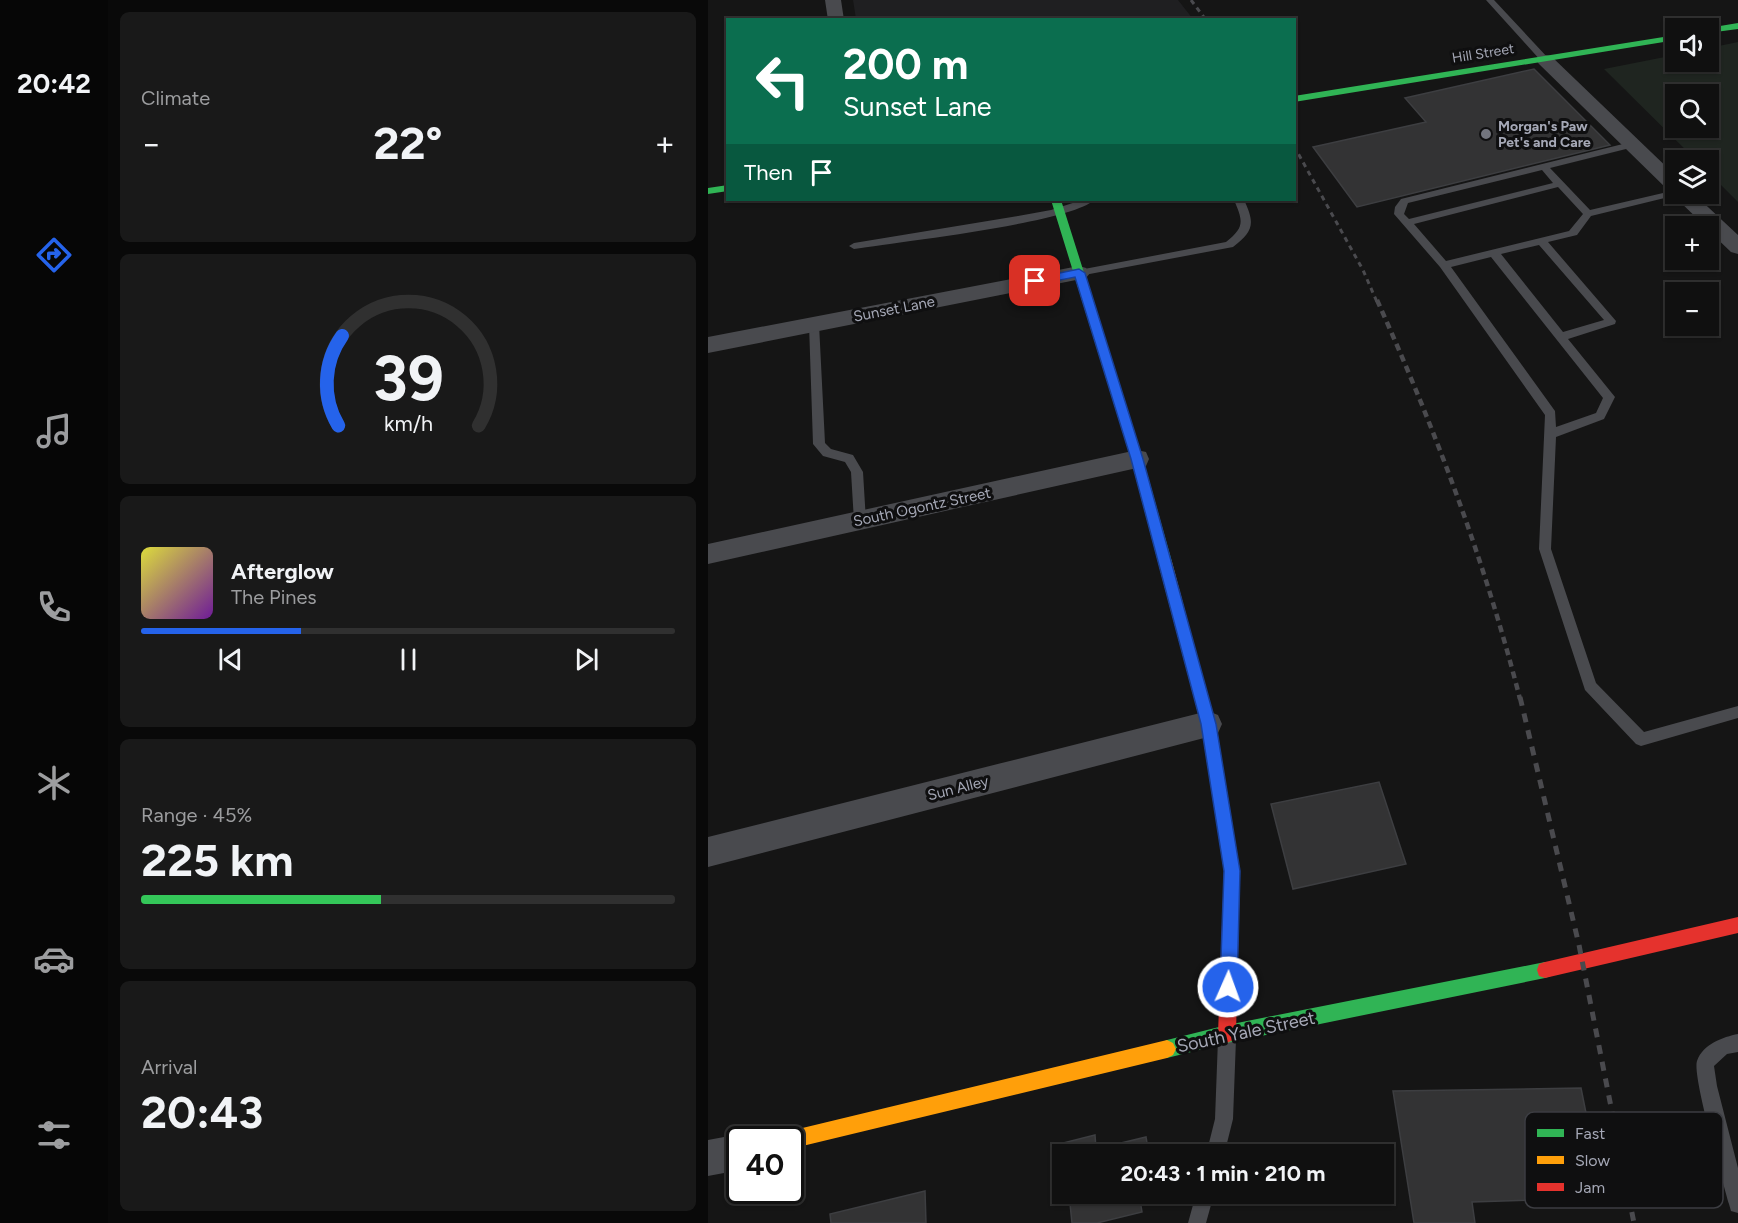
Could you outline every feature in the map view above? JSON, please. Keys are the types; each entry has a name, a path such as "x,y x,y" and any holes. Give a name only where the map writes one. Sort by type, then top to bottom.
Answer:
{"street":[{"path":"833,0 836,18"},
{"path":"1719,29 1738,26"},
{"name":"Hill Street","path":"1296,99 1665,39"},
{"path":"1545,60 1665,177"},
{"path":"708,191 726,188"},
{"path":"1693,204 1738,247"},
{"path":"1058,205 1137,459 1208,724 1232,871 1227,1034"},
{"name":"Sunset Lane","path":"708,345 1079,273"},
{"name":"South Ogontz Street","path":"708,554 1137,459"},
{"name":"Sun Alley","path":"708,852 1208,724"},
{"name":"South Yale Street","path":"804,1137 1227,1034 1582,963 1738,925"},
{"path":"708,1158 726,1155"}],"lane":[{"path":"1490,0 1545,60"},
{"path":"1631,145 1405,201 1400,207 1400,214 1444,265 1551,414 1545,549 1590,686 1641,739 1738,712"},
{"path":"1543,166 1588,214"},
{"path":"1407,223 1559,184"},
{"path":"1444,265 1572,233 1588,214 1665,196"},
{"path":"854,246 1058,205 1082,206 1088,201"},
{"path":"1079,273 1228,245 1245,232 1248,226 1248,218 1240,201"},
{"path":"1541,241 1611,321 1561,337"},
{"path":"1494,253 1609,397 1600,416 1550,434"},
{"path":"814,324 819,444 827,453 849,458 857,472 860,520"},
{"path":"1218,1144 1224,1119 1227,1034"},
{"path":"1715,1112 1708,1086 1706,1063 1723,1046 1738,1043"},
{"path":"1723,1145 1738,1204"},
{"path":"1197,1223 1202,1204"}],"shaded area":[{"path":"853,0 1178,0 1192,18 856,18"},
{"path":"1738,42 1738,202 1719,183 1719,150 1686,150 1674,138 1719,138 1719,84 1665,84 1665,129 1604,69 1665,57 1665,72 1719,72 1719,46"}],"building":[{"name":"Morgan's Paw Pet's and Care","path":"1534,69 1610,145 1357,207 1313,147 1426,122 1405,98"},
{"path":"1379,782 1406,864 1293,889 1271,804"},
{"path":"1581,1088 1586,1112 1525,1112 1525,1200 1472,1202 1475,1223 1414,1223 1393,1091"},
{"path":"1095,1135 1096,1144 1063,1143"},
{"path":"1146,1137 1147,1144 1117,1144"},
{"path":"925,1191 926,1223 831,1223 830,1214"},
{"path":"1070,1204 1141,1204 1142,1212 1097,1223 1072,1223"}],"railway":[{"path":"1191,0 1204,18"},
{"path":"1296,150 1363,270 1377,302"},
{"path":"1377,300 1439,447 1475,546 1520,699"},
{"path":"1520,697 1579,945 1612,1112"},
{"path":"1631,1208 1634,1223"}],"traffic: fast":[{"path":"1719,29 1738,26"},
{"path":"1296,99 1665,39"},
{"path":"708,191 726,188"},
{"path":"1056,201 1137,459 1165,562"},
{"path":"1167,1049 1227,1034 1545,970"}],"traffic: slow":[{"path":"1165,562 1208,724 1216,773"},
{"path":"804,1137 1167,1049"}],"traffic: jam":[{"path":"1216,773 1232,871 1227,1034"},
{"path":"1545,970 1738,925"}],"place":[{"name":"Morgan's Paw Pet's and Care","path":"1486,134"}],"route":[{"path":"1035,281 1079,273 1137,459 1208,724 1232,871 1228,987"}]}
